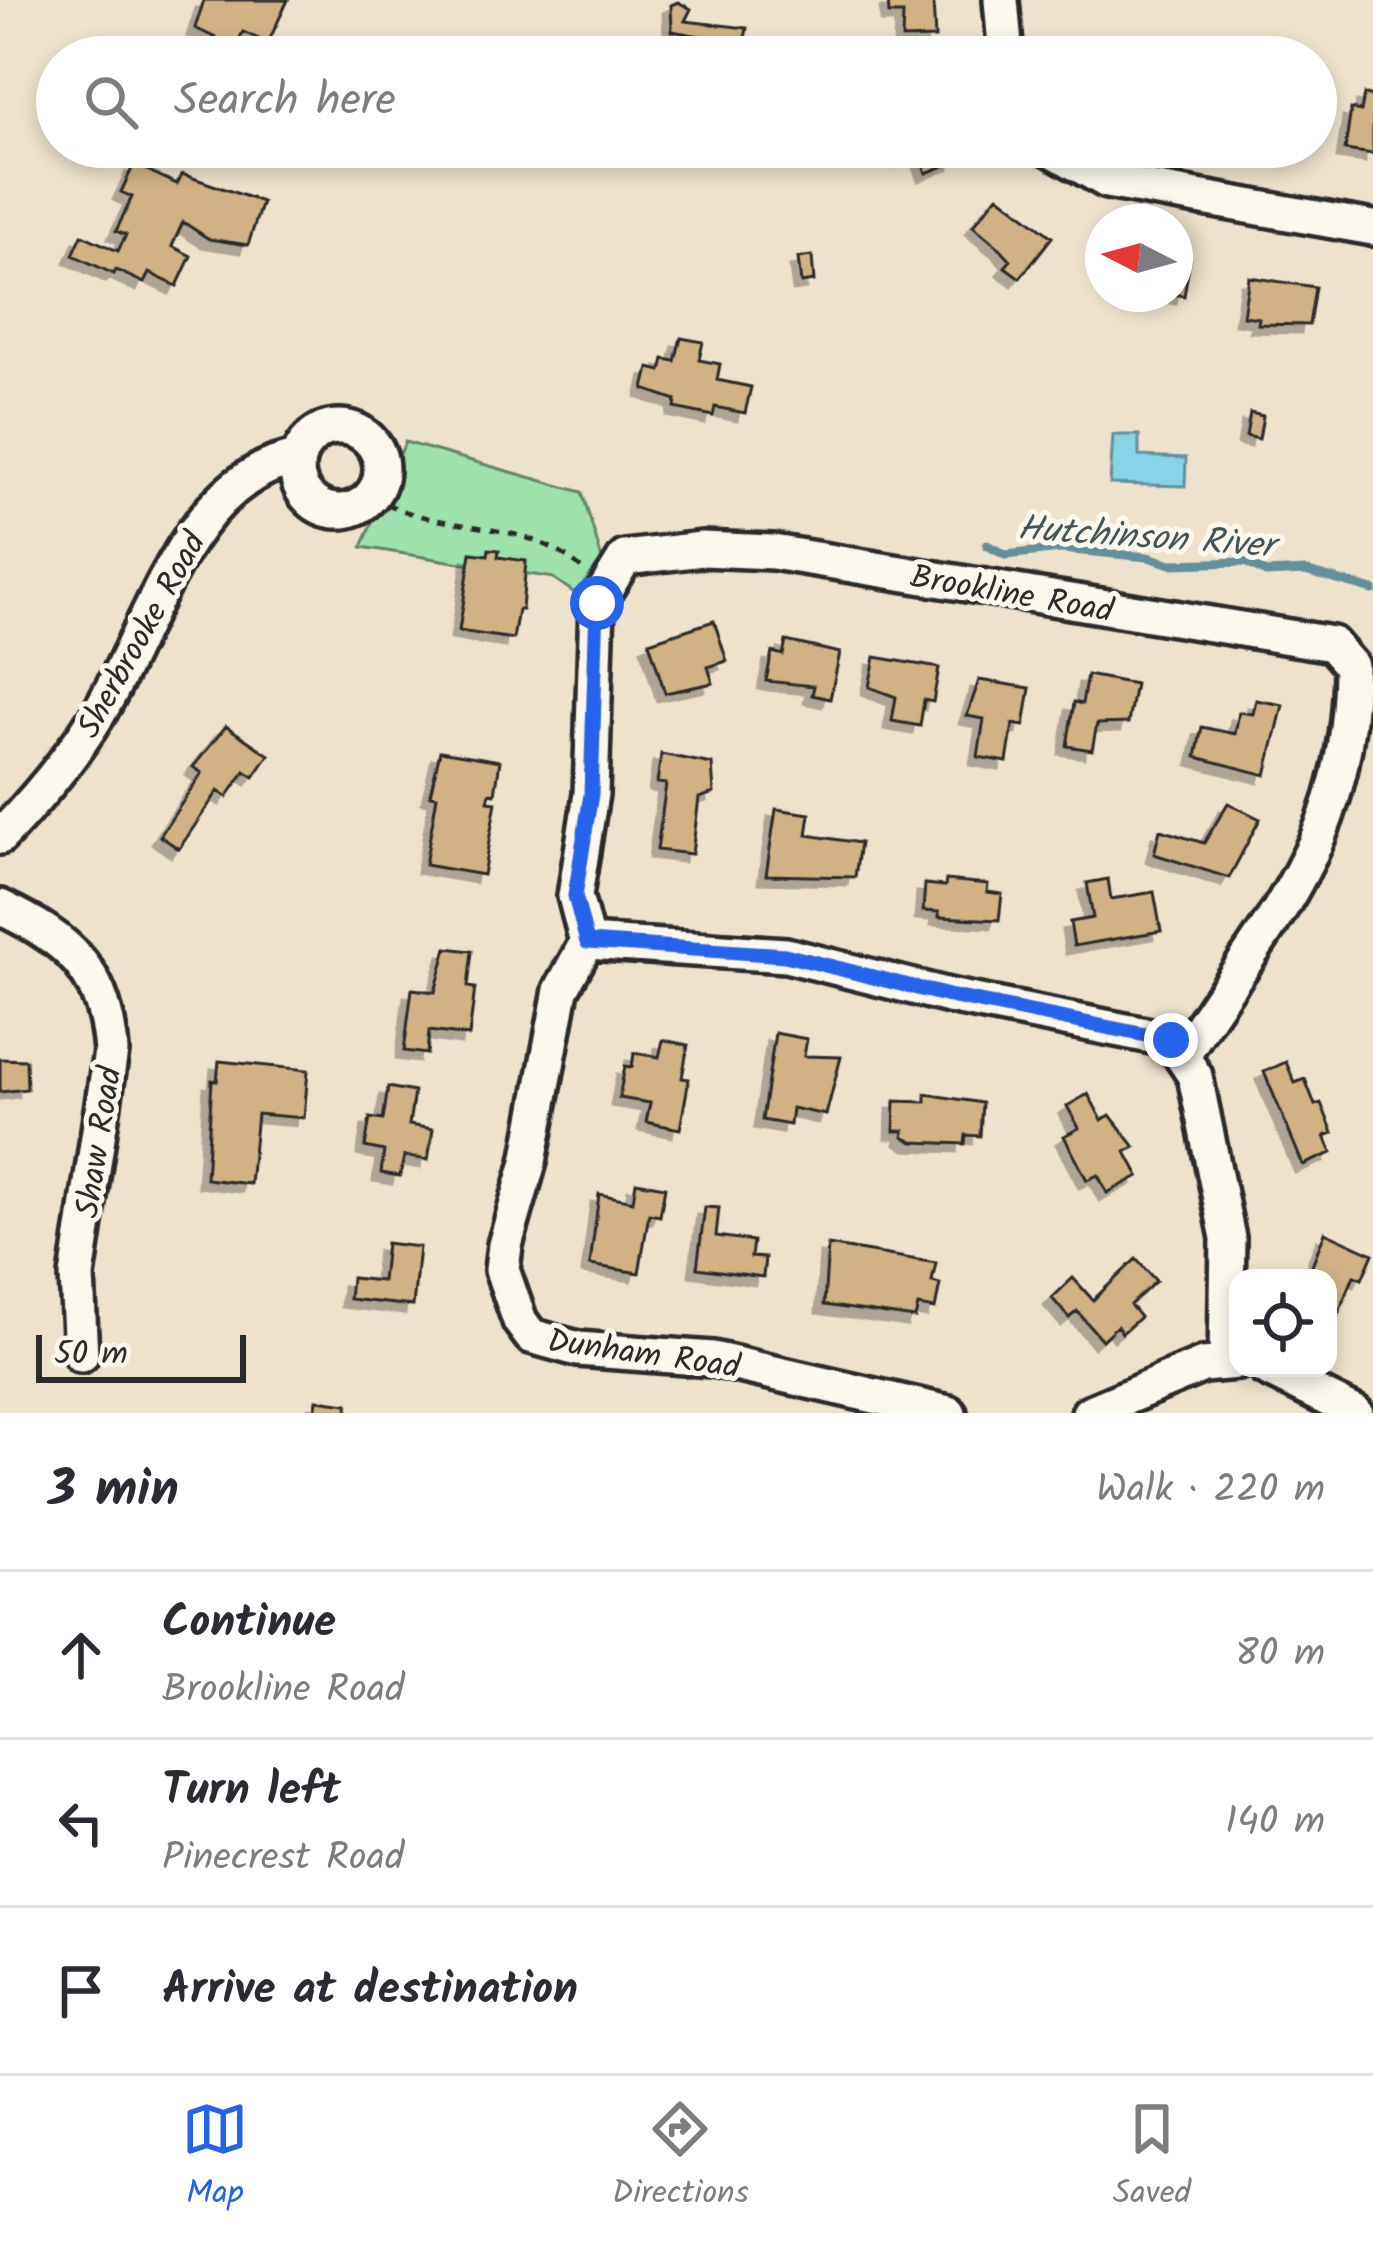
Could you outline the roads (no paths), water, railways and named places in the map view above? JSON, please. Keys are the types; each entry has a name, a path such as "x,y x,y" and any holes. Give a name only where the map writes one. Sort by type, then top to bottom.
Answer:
{"street":[{"path":"1000,0 1004,36"},
{"path":"1084,168 1107,181 1373,228"},
{"name":"Sherbrooke Road","path":"0,837 64,768 100,711 162,588 224,495 269,463 298,458 312,435 332,427 354,428 378,451 382,465 371,495 355,508 323,508 302,489 298,458"},
{"name":"Brookline Road","path":"587,942 575,896 591,794 594,636 603,588 626,558 772,552 1283,634 1341,650 1351,666 1351,690 1345,749 1324,830 1279,916 1229,980 1184,1053"},
{"name":"Shaw Road","path":"0,907 69,948 103,994 109,1026 111,1052 77,1276 81,1354"},
{"path":"587,942 785,955 949,996 1150,1032 1171,1040 1184,1053 1195,1076 1228,1238 1229,1269"},
{"name":"Dunham Road","path":"587,942 561,990 529,1162 505,1245 502,1270 520,1321 531,1336 578,1349 713,1358 949,1413"},
{"path":"1089,1413 1203,1365 1229,1362"},
{"path":"1283,1377 1356,1413"}],"water":[{"path":"1113,435 1139,435 1139,456 1186,458 1185,486 1110,484"}],"waterway":[{"name":"Hutchinson River","path":"987,545 1005,555 1061,549 1148,557 1171,564 1245,562 1266,573 1305,571 1373,590"}]}
